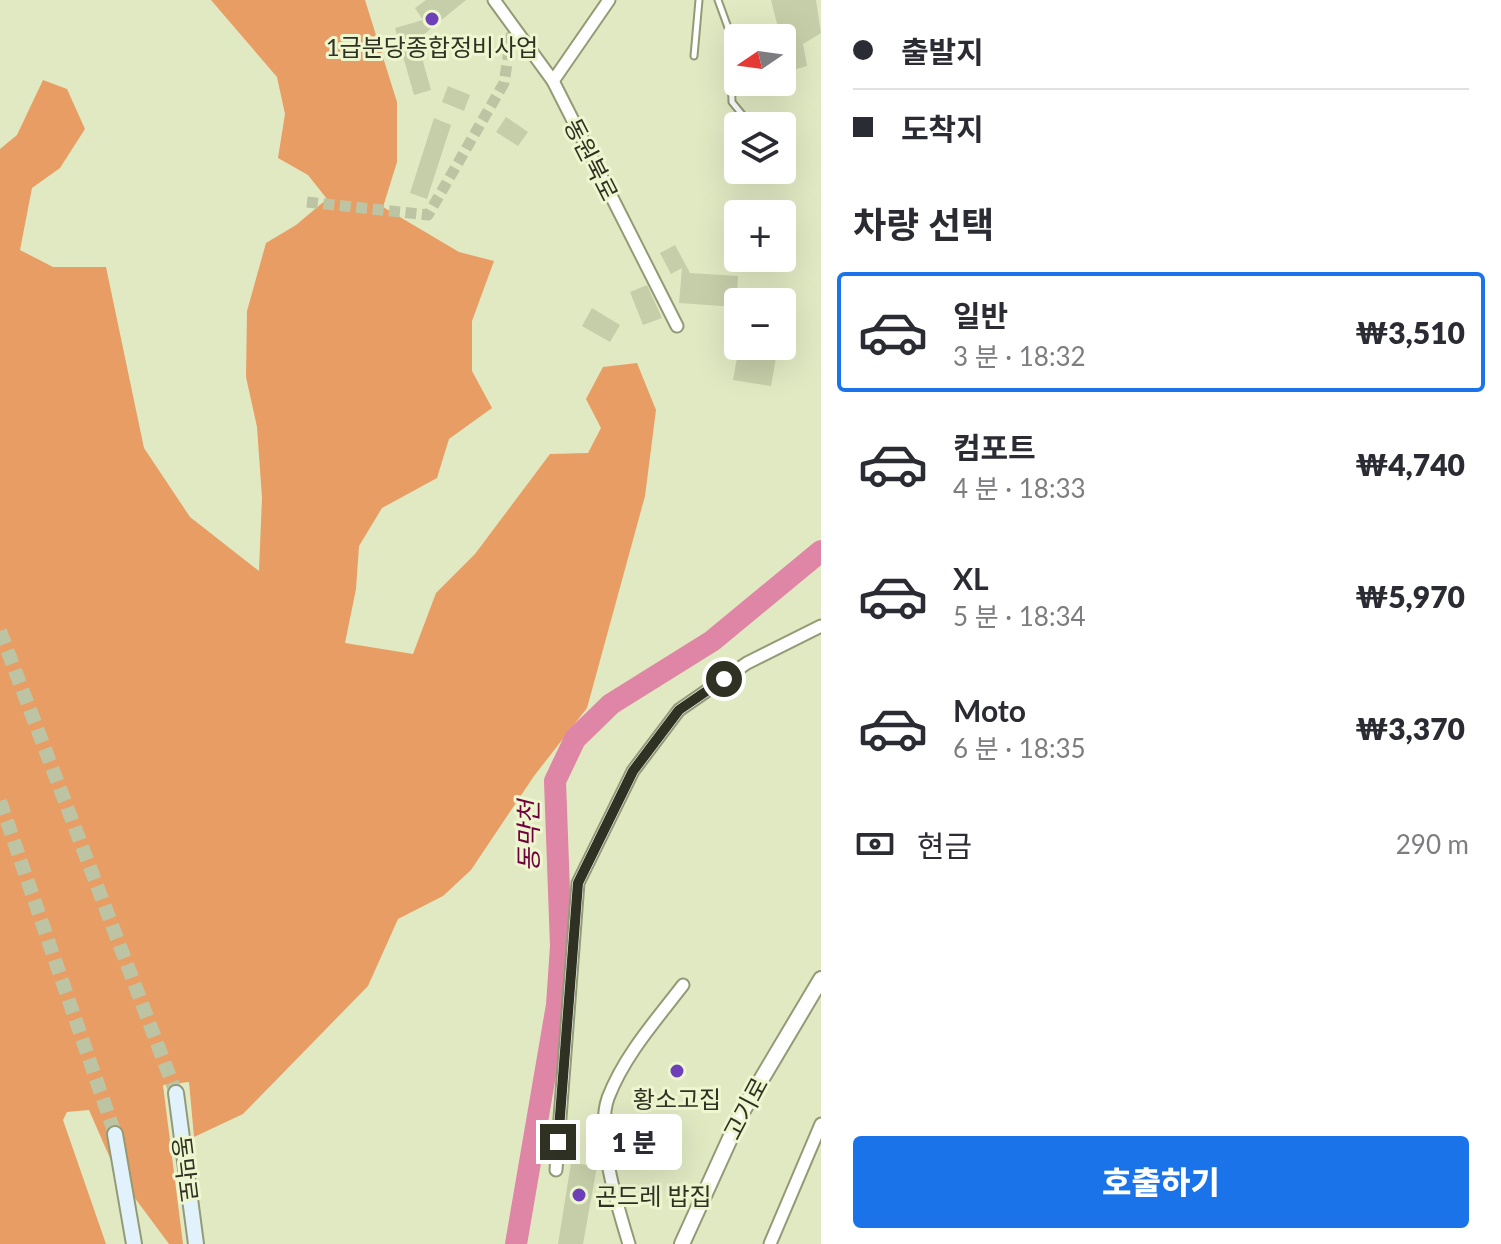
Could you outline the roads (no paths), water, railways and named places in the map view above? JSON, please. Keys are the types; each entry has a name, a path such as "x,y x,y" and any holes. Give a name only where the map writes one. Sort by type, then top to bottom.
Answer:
{"main road":[{"name":"동막로","path":"176,1093 196,1244"},
{"path":"115,1134 134,1244"}],"street":[{"name":"동원북로","path":"494,0 553,81 677,326"},
{"path":"553,81 609,0"},
{"path":"556,1170 578,883 633,771 679,710 747,663 821,626"},
{"name":"고기로","path":"682,1244 738,1119 821,979"},
{"path":"629,1244 606,1144 607,1101 634,1050 683,985"},
{"path":"770,1244 821,1124"}],"lane":[{"path":"694,56 699,0"},
{"path":"718,0 730,33 732,102 740,112"}],"waterway":[{"name":"동막천","path":"516,1244 557,1005 561,946 555,781 575,739 611,704 712,641 821,551"}],"tunnel":[{"path":"307,202 428,215 504,83 513,25"},
{"path":"0,631 176,1093"},
{"path":"0,801 115,1134"}],"place":[{"name":"1급분당종합정비사업","path":"432,19"},
{"name":"황소고집","path":"677,1071"},
{"name":"곤드레 밥집","path":"579,1195"}]}
